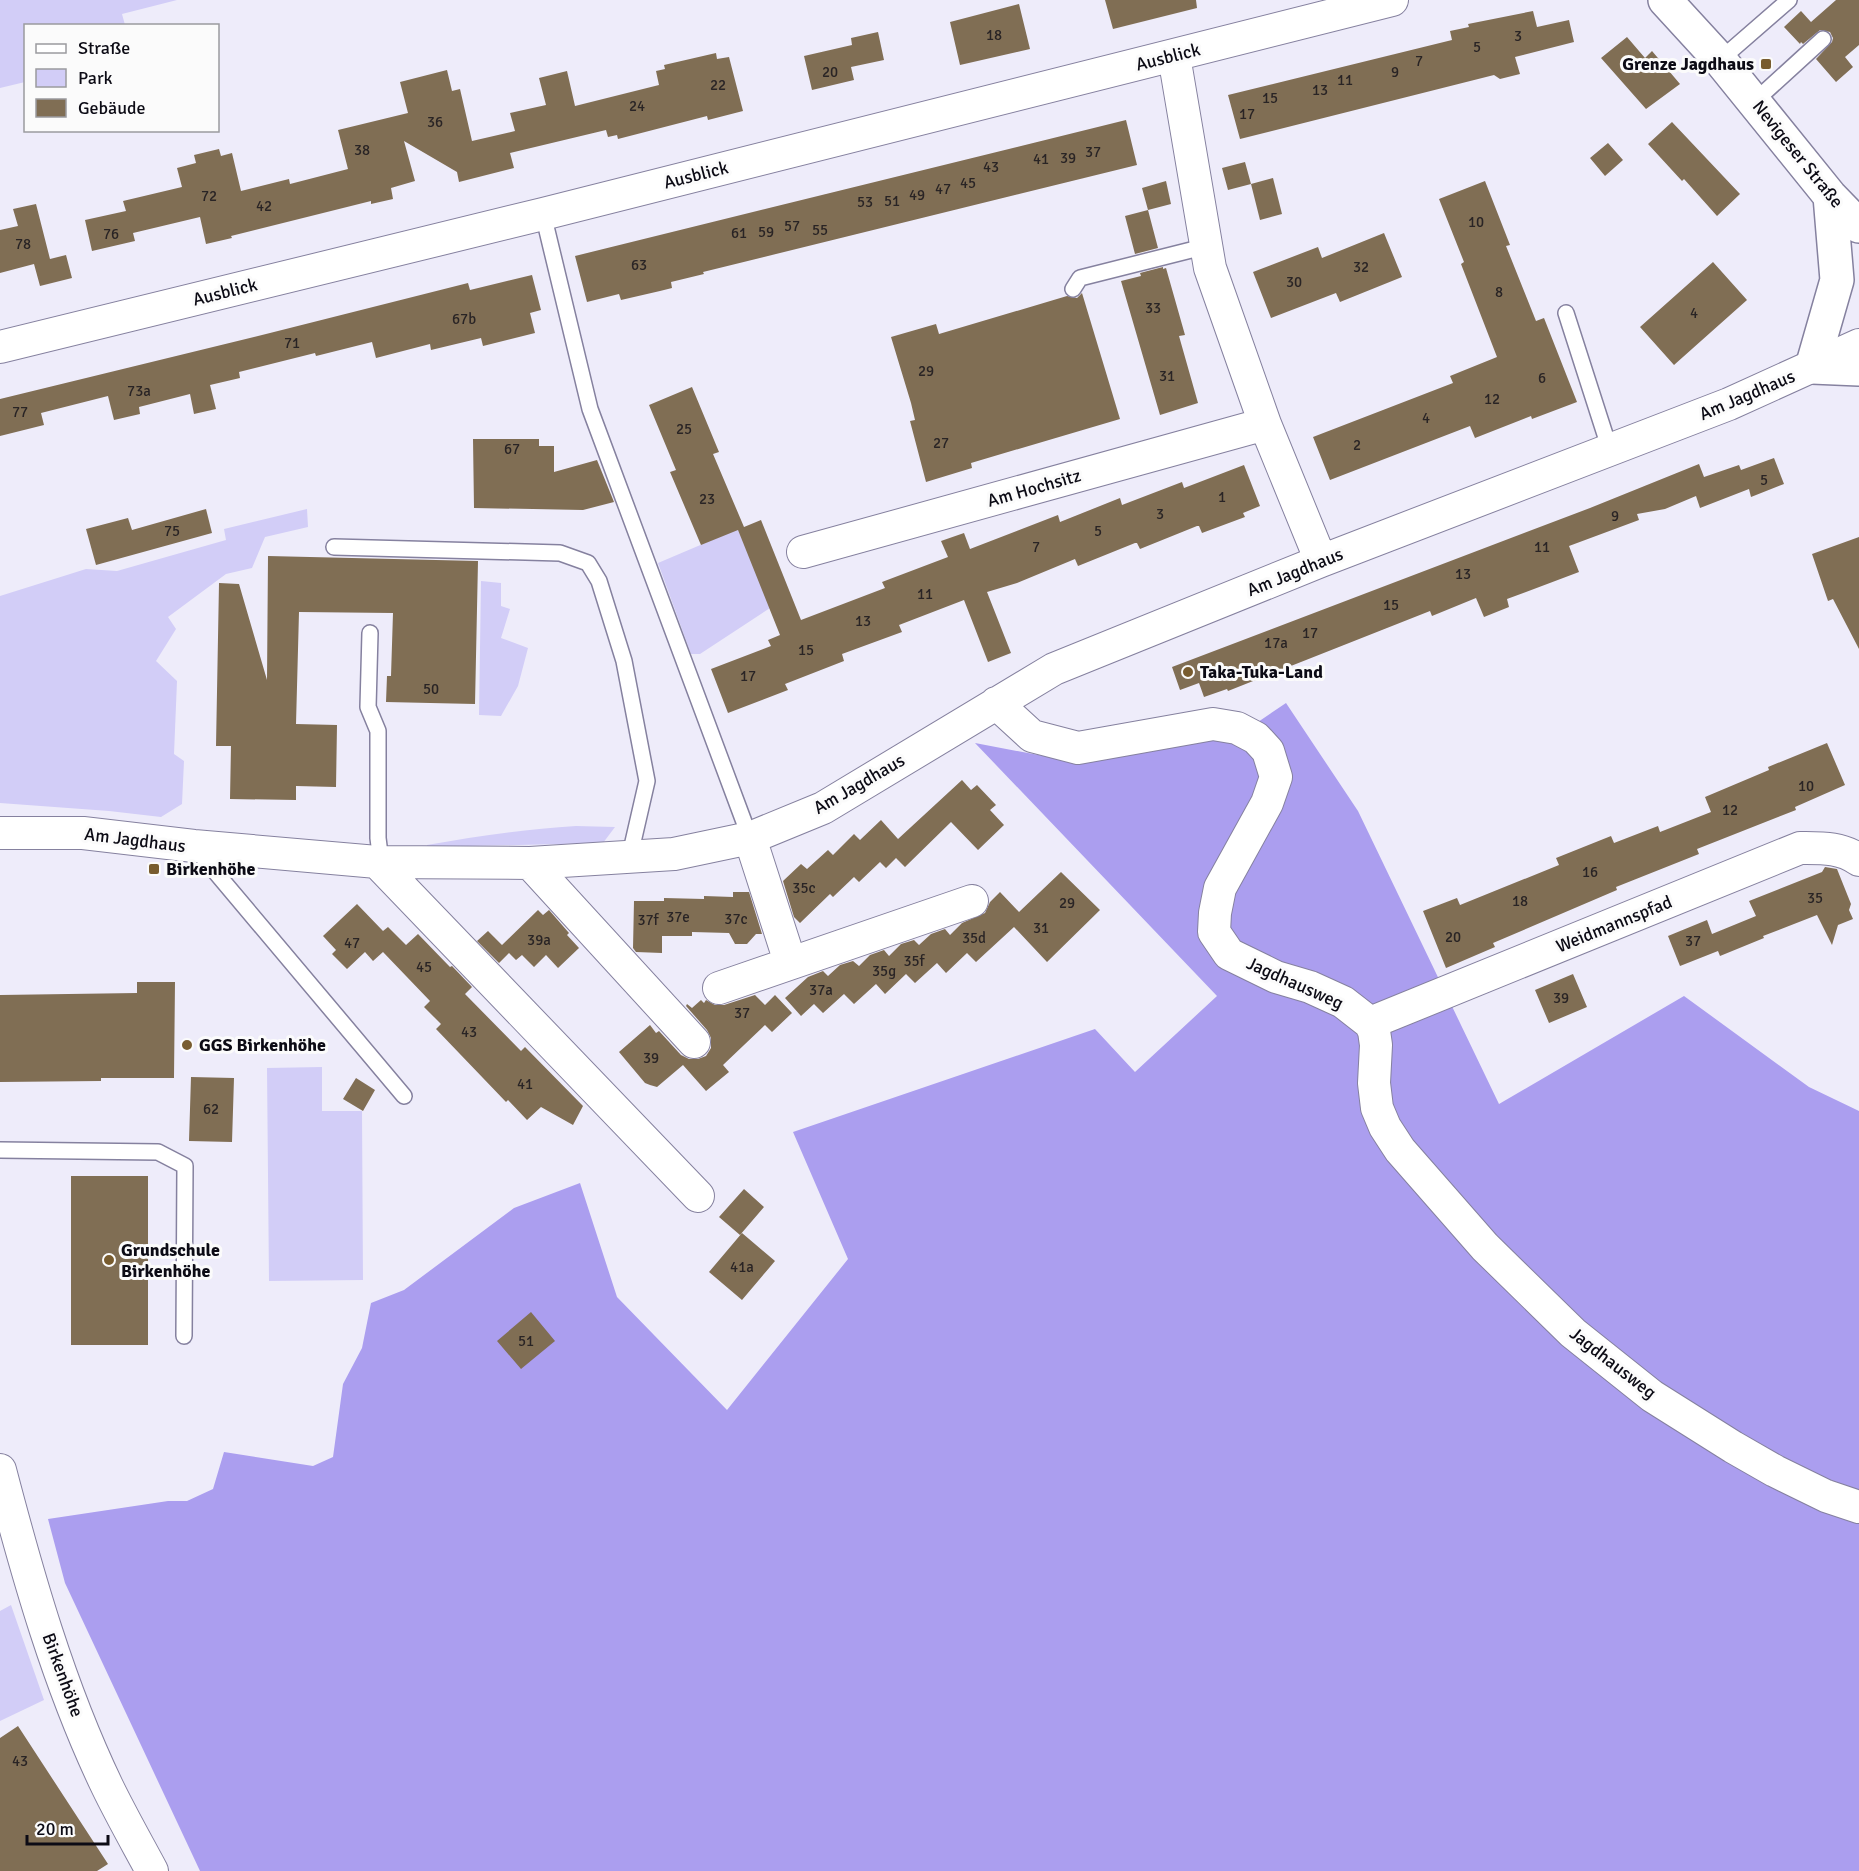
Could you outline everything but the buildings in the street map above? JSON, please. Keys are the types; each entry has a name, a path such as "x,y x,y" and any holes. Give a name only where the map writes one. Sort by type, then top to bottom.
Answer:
{"main road":[{"name":"Nevigeser Straße","path":"1665,0 1720,60 1830,196 1859,226"},
{"path":"1830,196 1837,280 1812,367 1859,369"}],"street":[{"name":"Ausblick","path":"0,347 543,214 1392,0"},
{"path":"1174,56 1210,268 1265,424 1321,561"},
{"name":"Am Jagdhaus","path":"0,833 83,833 194,846 379,862 530,863 674,854 750,838 824,808 1054,669 1321,561 1730,404 1859,345"},
{"name":"Am Hochsitz","path":"803,552 1265,424"},
{"name":"Jagdhausweg","path":"996,703 1032,735 1078,748 1213,724 1238,728 1256,738 1268,751 1276,777 1267,803 1220,888 1214,932 1229,954 1276,977 1310,987 1343,1002 1370,1023 1376,1045 1374,1098 1385,1127 1400,1150 1485,1247 1573,1333 1652,1396 1775,1471 1826,1496 1859,1507"},
{"path":"750,838 790,962"},
{"name":"Weidmannspfad","path":"1370,1023 1800,848 1827,847 1851,854 1859,860"},
{"path":"379,862 698,1196"},
{"path":"530,863 694,1042"},
{"path":"719,988 972,901"},
{"name":"Birkenhöhe","path":"0,1470 22,1556 65,1686 107,1785 152,1871"}],"lane":[{"path":"1720,60 1789,0"},
{"path":"1755,101 1823,39"},
{"path":"543,214 590,409 750,838"},
{"path":"1073,289 1080,278 1207,246"},
{"path":"1566,313 1610,450"},
{"path":"334,547 560,553 588,563 599,581 624,661 647,781 630,855"},
{"path":"370,633 368,707 378,731 379,862"},
{"path":"194,846 404,1096"},
{"path":"0,1150 158,1152 185,1166 183,1336"}],"green space":[{"path":"0,0 177,0 122,14 125,24 24,24 24,82 0,88"},
{"path":"307,509 308,527 265,537 252,568 226,574 168,617 176,629 156,661 177,681 174,754 184,761 182,804 161,817 0,803 0,596 86,569 117,571 226,540 224,529"},
{"path":"738,529 770,608 700,654 691,654 658,563"},
{"path":"481,581 501,583 501,606 510,609 501,638 528,648 518,686 501,716 479,715"},
{"path":"576,826 615,827 603,843 427,847 427,845 483,836"},
{"path":"322,1067 322,1111 362,1111 363,1280 269,1281 267,1068"},
{"path":"11,1605 44,1700 0,1721 0,1611"}],"shaded area":[{"path":"1286,703 1358,811 1499,1104 1684,996 1809,1087 1859,1111 1859,1871 200,1871 65,1583 48,1519 168,1501 187,1501 213,1489 224,1452 313,1466 333,1457 343,1384 362,1348 371,1303 404,1290 514,1208 580,1183 617,1297 727,1410 848,1259 793,1132 1095,1029 1135,1072 1217,996 975,743 1070,761 1150,752 1210,738 1230,741"}],"place":[{"name":"Grenze Jagdhaus","path":"1766,64"},
{"name":"Taka-Tuka-Land","path":"1188,672"},
{"name":"Birkenhöhe","path":"154,869"},
{"name":"GGS Birkenhöhe","path":"187,1045"},
{"name":"Grundschule Birkenhöhe","path":"109,1260"}]}
